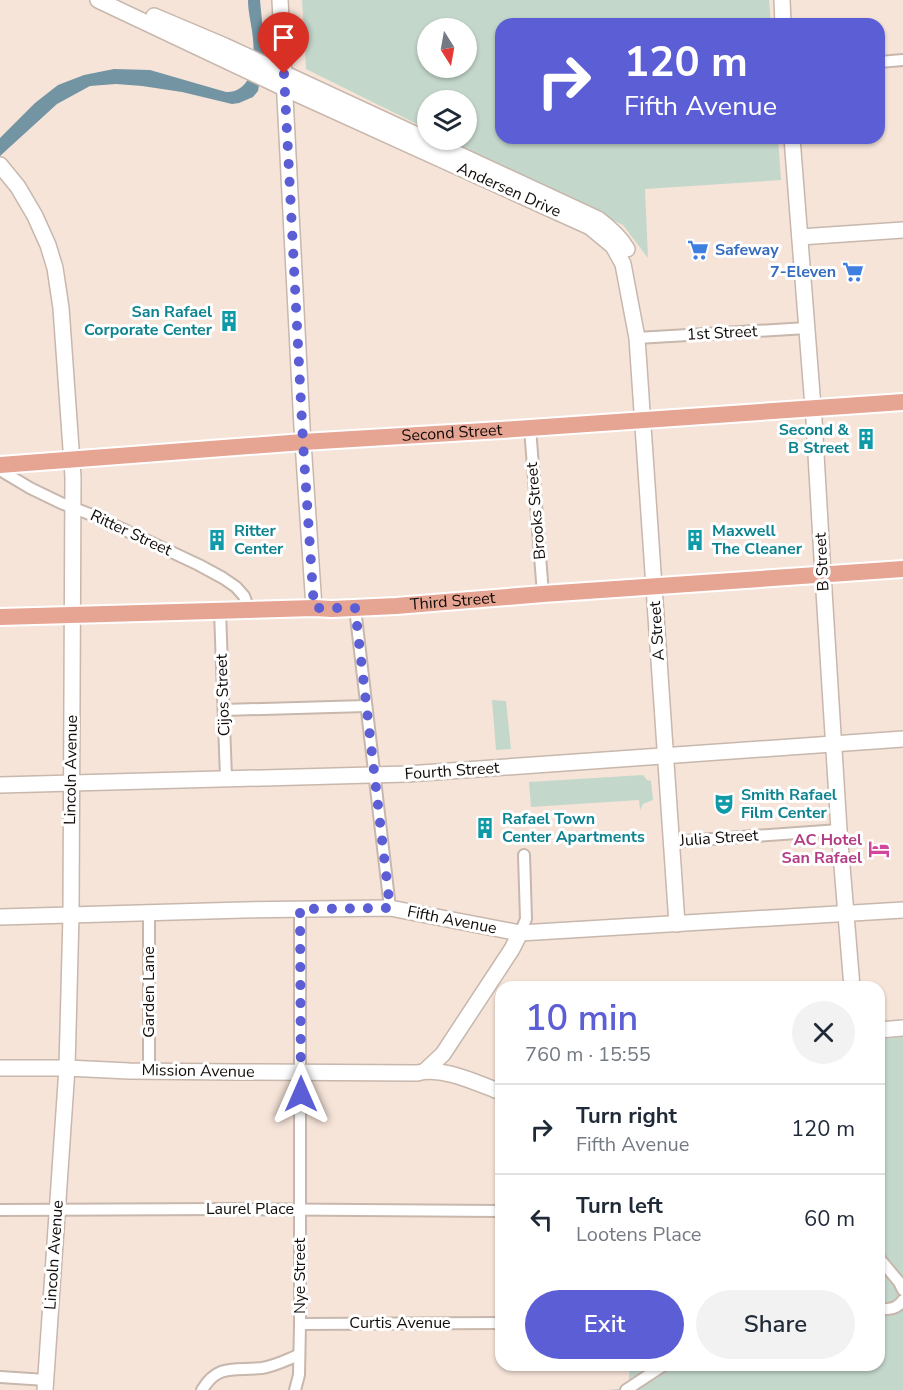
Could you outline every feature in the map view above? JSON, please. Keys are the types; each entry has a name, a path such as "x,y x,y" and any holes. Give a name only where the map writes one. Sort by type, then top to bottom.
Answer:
{"main road":[{"name":"Second Street","path":"0,467 72,459 303,442 903,402"},
{"name":"Third Street","path":"0,617 355,608 903,569"}],"street":[{"name":"Andersen Drive","path":"98,0 225,53 266,67"},
{"name":"Andersen Drive","path":"118,0 225,53 248,57 319,103 590,227 624,254"},
{"path":"280,0 314,608"},
{"path":"782,0 783,18"},
{"path":"266,67 281,36"},
{"path":"885,62 903,60"},
{"name":"Andersen Drive","path":"284,81 598,219 623,242 624,254"},
{"path":"286,125 302,106 308,103 319,103"},
{"name":"B Street","path":"792,144 813,409 839,830 851,981"},
{"name":"Lincoln Avenue","path":"2,167 18,187 35,216 48,245 54,268 61,308 72,459 71,915 67,1068 45,1385"},
{"path":"800,237 903,230"},
{"name":"A Street","path":"624,254 632,262 638,294 637,338 677,924"},
{"name":"1st Street","path":"637,338 807,328"},
{"name":"Brooks Street","path":"530,428 543,594"},
{"name":"Ritter Street","path":"0,467 30,488 97,517 223,578 244,596 249,610"},
{"path":"355,608 390,908"},
{"name":"Cijos Street","path":"220,611 226,778"},
{"path":"224,710 366,706"},
{"name":"Fourth Street","path":"0,785 375,775 903,739"},
{"name":"Julia Street","path":"671,842 839,830"},
{"path":"426,1070 443,1054 512,949 520,933 526,919 524,855"},
{"name":"Fifth Avenue","path":"0,917 390,908 520,933 903,910"},
{"name":"Nye Street","path":"295,1390 299,1375 300,1324 300,909"},
{"name":"Garden Lane","path":"149,1071 150,913"},
{"path":"885,1030 903,1028"},
{"name":"Mission Avenue","path":"0,1068 417,1073 426,1070 450,1074 495,1090"},
{"name":"Laurel Place","path":"0,1210 495,1210"},
{"path":"885,1265 900,1282 903,1290"},
{"path":"885,1309 892,1309 900,1305 903,1300"},
{"name":"Curtis Avenue","path":"300,1324 495,1323"},
{"path":"201,1390 209,1379 221,1371 276,1365 299,1355"},
{"path":"626,1390 655,1371"},
{"path":"0,1377 45,1385"}],"green space":[{"path":"302,0 769,0 770,18 495,18 495,144 778,144 781,180 645,189 648,258 623,225 469,150 477,150 477,90 417,90 417,124 306,69"},
{"path":"492,700 506,701 511,749 496,750"},
{"path":"643,775 651,781 653,800 643,804 640,810 639,800 531,807 529,782"},
{"path":"903,1037 903,1390 606,1390 628,1388 629,1371 885,1371 885,1038"}],"water":[{"path":"248,0 260,0 264,42 264,59 258,91 253,97 232,104 182,92 142,86 116,84 90,86 57,104 0,156 0,138 35,103 58,85 84,75 114,69 150,70 226,92 242,87 250,73 253,56"}],"place":[{"name":"Safeway","path":"698,250"},
{"name":"7-Eleven","path":"853,272"},
{"name":"San Rafael Corporate Center","path":"229,321"},
{"name":"Second & B Street","path":"866,439"},
{"name":"Ritter Center","path":"217,540"},
{"name":"Maxwell The Cleaner","path":"695,540"},
{"name":"Smith Rafael Film Center","path":"724,804"},
{"name":"Rafael Town Center Apartments","path":"485,828"},
{"name":"AC Hotel San Rafael","path":"879,849"}],"route":[{"path":"284,74 314,608 355,608 390,908 300,909 301,1094"}]}
